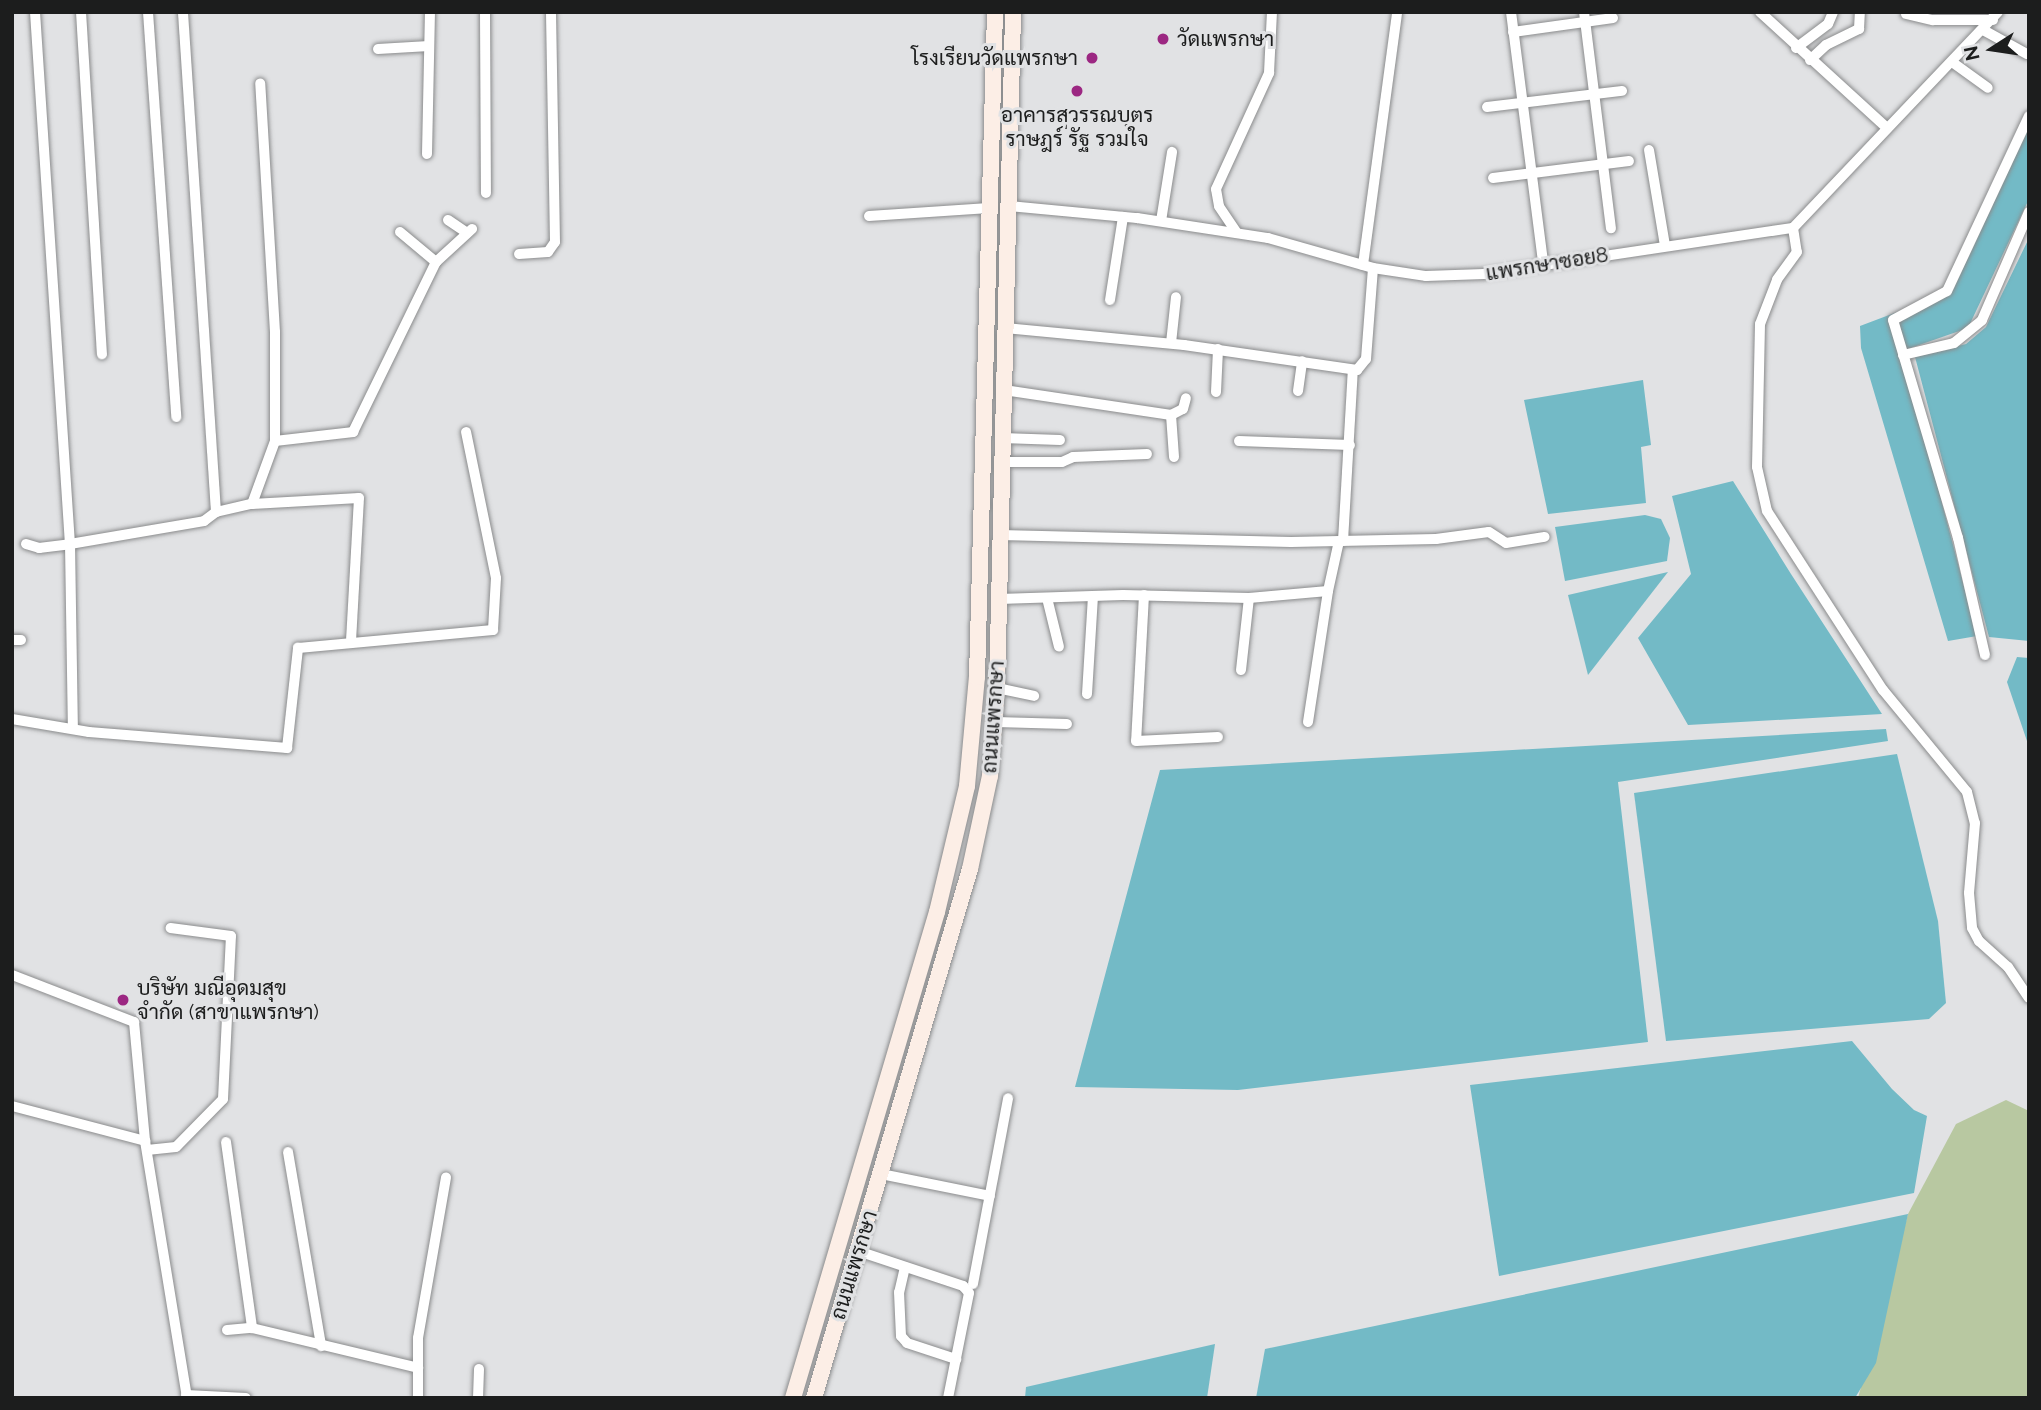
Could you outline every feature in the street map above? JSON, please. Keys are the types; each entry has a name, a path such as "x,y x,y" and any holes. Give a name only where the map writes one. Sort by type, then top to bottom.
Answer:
{"main road":[{"name":"ถนนแพรกษา","path":"793,1398 940,901 967,786 977,677 995,12"},
{"name":"ถนนแพรกษา","path":"814,1398 972,859 996,722 1013,12"},
{"path":"831,1270 850,1276"}],"street":[{"path":"35,12 70,544 73,729"},
{"path":"81,12 102,354"},
{"path":"148,12 176,418"},
{"path":"183,12 216,512"},
{"path":"427,155 429,12"},
{"path":"485,12 486,194"},
{"path":"519,254 548,252 555,242 551,12"},
{"path":"1237,233 1219,206 1216,190 1269,73 1272,12"},
{"path":"1308,722 1328,591 1341,541 1350,445 1353,370 1366,359 1368,267 1397,12"},
{"path":"1511,12 1543,263"},
{"path":"1760,12 1887,128"},
{"path":"1797,48 1828,24 1833,12"},
{"path":"1810,60 1825,45 1859,29 1860,12"},
{"path":"1906,14 1933,20 1996,16"},
{"path":"1996,16 1985,31 1887,128 1793,228 1797,252 1777,280 1760,324 1757,467 1767,511 1871,673 1966,792 1975,823 1969,893 1972,928 1979,941 2008,967 2027,993"},
{"path":"1513,32 1584,17 1614,18"},
{"path":"1584,17 1611,228"},
{"path":"1985,31 2027,54"},
{"path":"378,49 429,46"},
{"path":"1952,62 1988,88"},
{"path":"252,504 275,441 275,332 260,83"},
{"path":"1487,107 1622,91"},
{"path":"1985,654 1958,538 1893,320 1947,291 2029,116"},
{"path":"1648,150 1665,246"},
{"path":"1161,222 1172,152"},
{"path":"1493,178 1532,176 1629,161"},
{"name":"แพรกษาซอย8","path":"1009,206 1123,217 1237,233 1300,244 1368,267 1439,276 1484,274 1543,263 1793,228"},
{"path":"869,216 989,208"},
{"path":"1903,355 1954,343 1982,320 2029,212"},
{"path":"1110,300 1123,217"},
{"path":"275,441 353,432 432,260 470,231 447,220"},
{"path":"400,232 432,260"},
{"path":"1171,343 1176,297"},
{"path":"1005,328 1171,343 1353,370"},
{"path":"1216,392 1218,349"},
{"path":"1298,391 1302,362"},
{"path":"1004,390 1171,415 1184,409 1186,398"},
{"path":"1171,415 1174,457"},
{"path":"12,719 73,729 287,748 295,651 493,630 496,578 466,432"},
{"path":"1002,438 1060,440"},
{"path":"1239,441 1350,445"},
{"path":"1002,462 1062,463 1073,457 1147,454"},
{"path":"26,544 39,548 70,544 204,521 216,512 252,504 359,498 351,643"},
{"path":"1000,535 1341,541 1436,539 1489,532 1506,543 1545,537"},
{"path":"999,599 1144,595 1249,598 1328,591"},
{"path":"1144,595 1136,741 1218,737"},
{"path":"1087,694 1093,596"},
{"path":"1047,598 1059,647"},
{"path":"1241,670 1249,598"},
{"path":"997,688 1034,696"},
{"path":"996,722 1067,724"},
{"path":"12,1106 146,1145 176,1147 223,1100 231,936 171,928"},
{"path":"12,975 134,1022 146,1145 187,1396 246,1398"},
{"path":"973,1284 1008,1098"},
{"path":"226,1142 252,1328"},
{"path":"288,1152 321,1346"},
{"path":"881,1174 989,1196"},
{"path":"418,1398 418,1338 446,1177"},
{"path":"858,1251 963,1286 969,1293 948,1398"},
{"path":"905,1267 899,1292 901,1336 907,1343 956,1359"},
{"path":"226,1330 252,1328 418,1368"},
{"path":"478,1398 479,1369"}],"green space":[{"path":"2006,1100 2029,1111 2029,1398 1858,1398 1908,1214 1956,1124"}],"water":[{"path":"2029,113 2029,199 1968,328 1902,351 1977,636 1948,641 1861,348 1860,326 1942,295"},
{"path":"2029,238 2029,641 1989,637 1915,357 1966,344 1986,327"},
{"path":"1643,380 1651,445 1641,447 1646,503 1548,514 1524,400"},
{"path":"1733,481 1882,714 1688,725 1638,638 1691,574 1672,496"},
{"path":"1645,515 1661,519 1670,538 1667,561 1565,581 1555,527"},
{"path":"1668,572 1588,675 1568,595"},
{"path":"2017,657 2029,658 2029,747 2007,682"},
{"path":"1886,729 1888,741 1618,782 1648,1042 1238,1090 1075,1087 1160,770"},
{"path":"1897,754 1938,921 1946,1003 1929,1019 1666,1041 1634,793"},
{"path":"1852,1041 1892,1089 1914,1110 1927,1116 1914,1193 1499,1276 1470,1085"},
{"path":"1908,1214 1876,1363 1855,1398 1256,1398 1265,1349"},
{"path":"1215,1344 1207,1398 1025,1398 1026,1387"}],"place":[{"name":"วัดแพรกษา","path":"1163,39"},
{"name":"โรงเรียนวัดแพรกษา","path":"1092,58"},
{"name":"อาคารสุวรรณบุตร ราษฎร์ รัฐ รวมใจ","path":"1077,91"},
{"name":"บริษัท มณีอุดมสุข จำกัด (สาขาแพรกษา)","path":"123,1000"}]}
